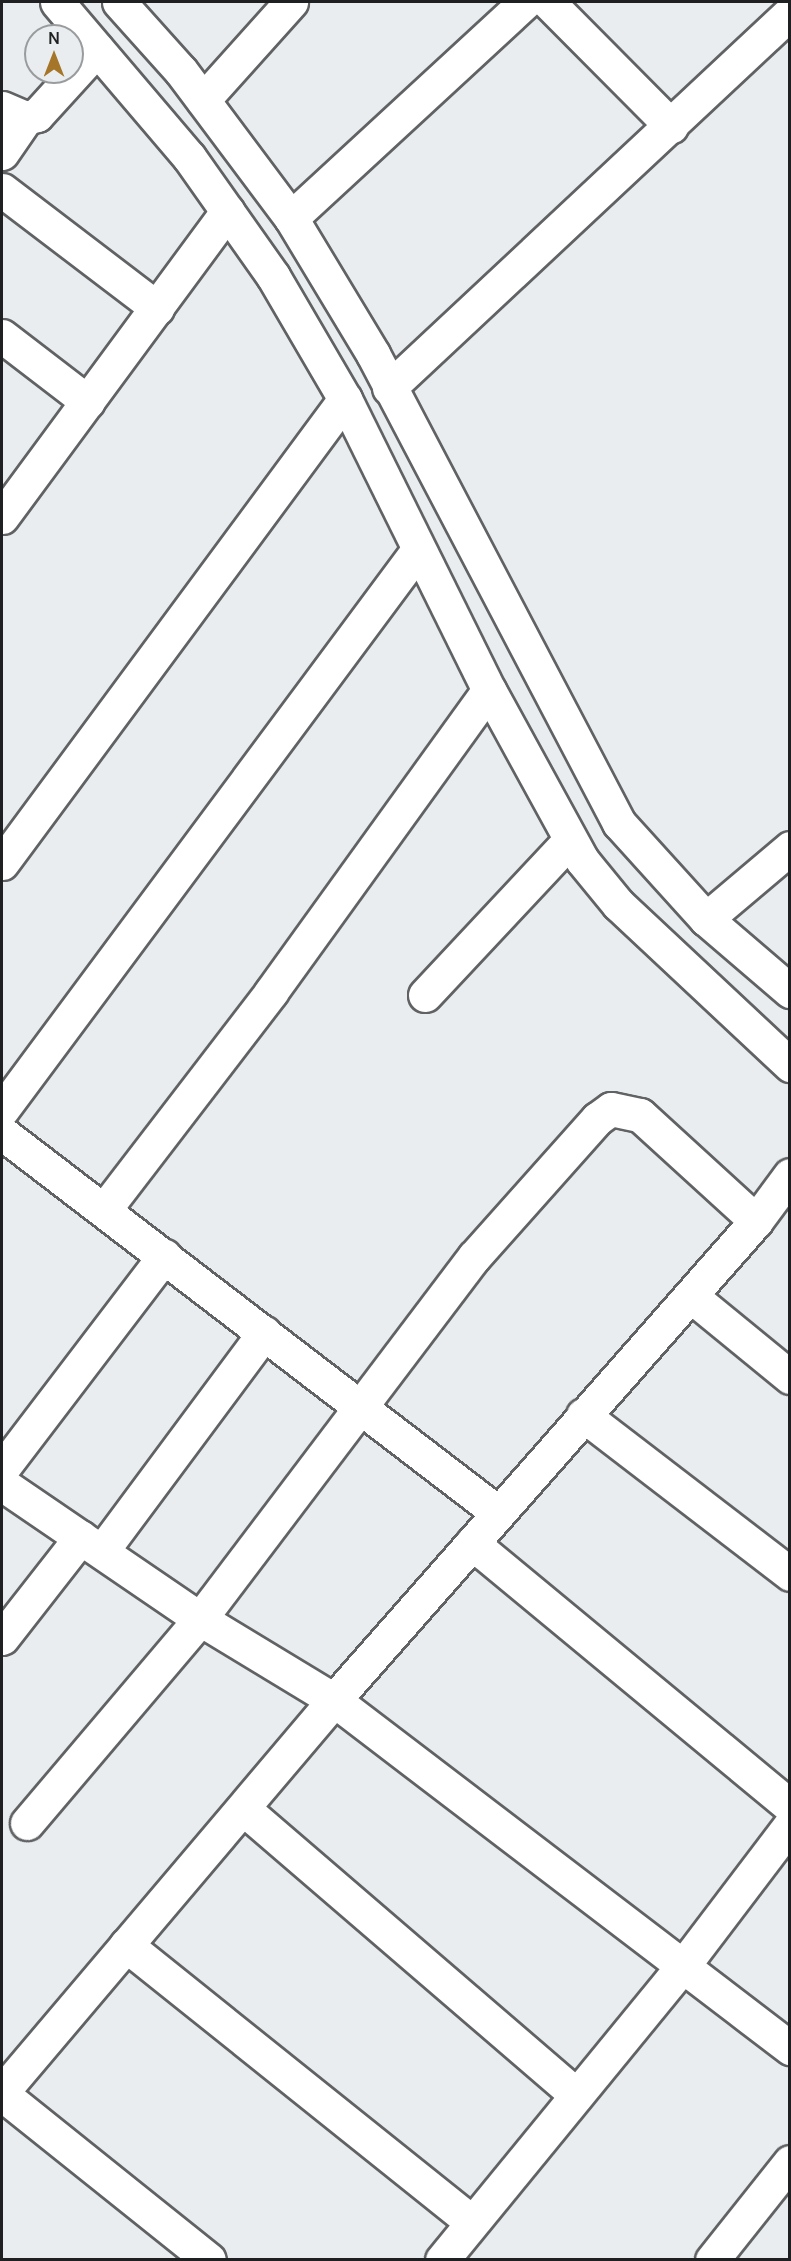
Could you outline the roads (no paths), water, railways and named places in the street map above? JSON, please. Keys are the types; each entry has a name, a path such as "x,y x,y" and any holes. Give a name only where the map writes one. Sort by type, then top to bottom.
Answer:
{"street":[{"path":"57,2 98,49 228,211 345,399 489,690 570,840 618,904 789,1065"},
{"path":"119,2 203,100 291,218 389,388 613,814 706,919 789,991"},
{"path":"203,100 291,2"},
{"path":"291,218 525,2"},
{"path":"548,2 671,126"},
{"path":"389,388 789,13"},
{"path":"2,153 14,113 45,109 98,49"},
{"path":"2,190 157,308"},
{"path":"2,517 228,211"},
{"path":"2,336 88,402"},
{"path":"2,863 345,399"},
{"path":"2,1110 418,550"},
{"path":"104,1210 271,992 489,690"},
{"path":"425,995 570,840"},
{"path":"706,919 789,848"},
{"path":"27,1823 200,1619 474,1257 611,1109 640,1115 756,1221"},
{"path":"2,1133 497,1512"},
{"path":"208,2259 2,2093 126,1945 245,1810 334,1700 583,1414 691,1296 756,1221 789,1178"},
{"path":"2,1469 164,1256"},
{"path":"691,1296 789,1377"},
{"path":"2,1638 91,1544 264,1333"},
{"path":"583,1414 789,1574"},
{"path":"2,1484 200,1619 334,1700 789,2048"},
{"path":"472,1543 789,1806"},
{"path":"245,1810 576,2095"},
{"path":"442,2259 683,1966 789,1825"},
{"path":"126,1945 471,2221"},
{"path":"712,2259 789,2162"}]}
